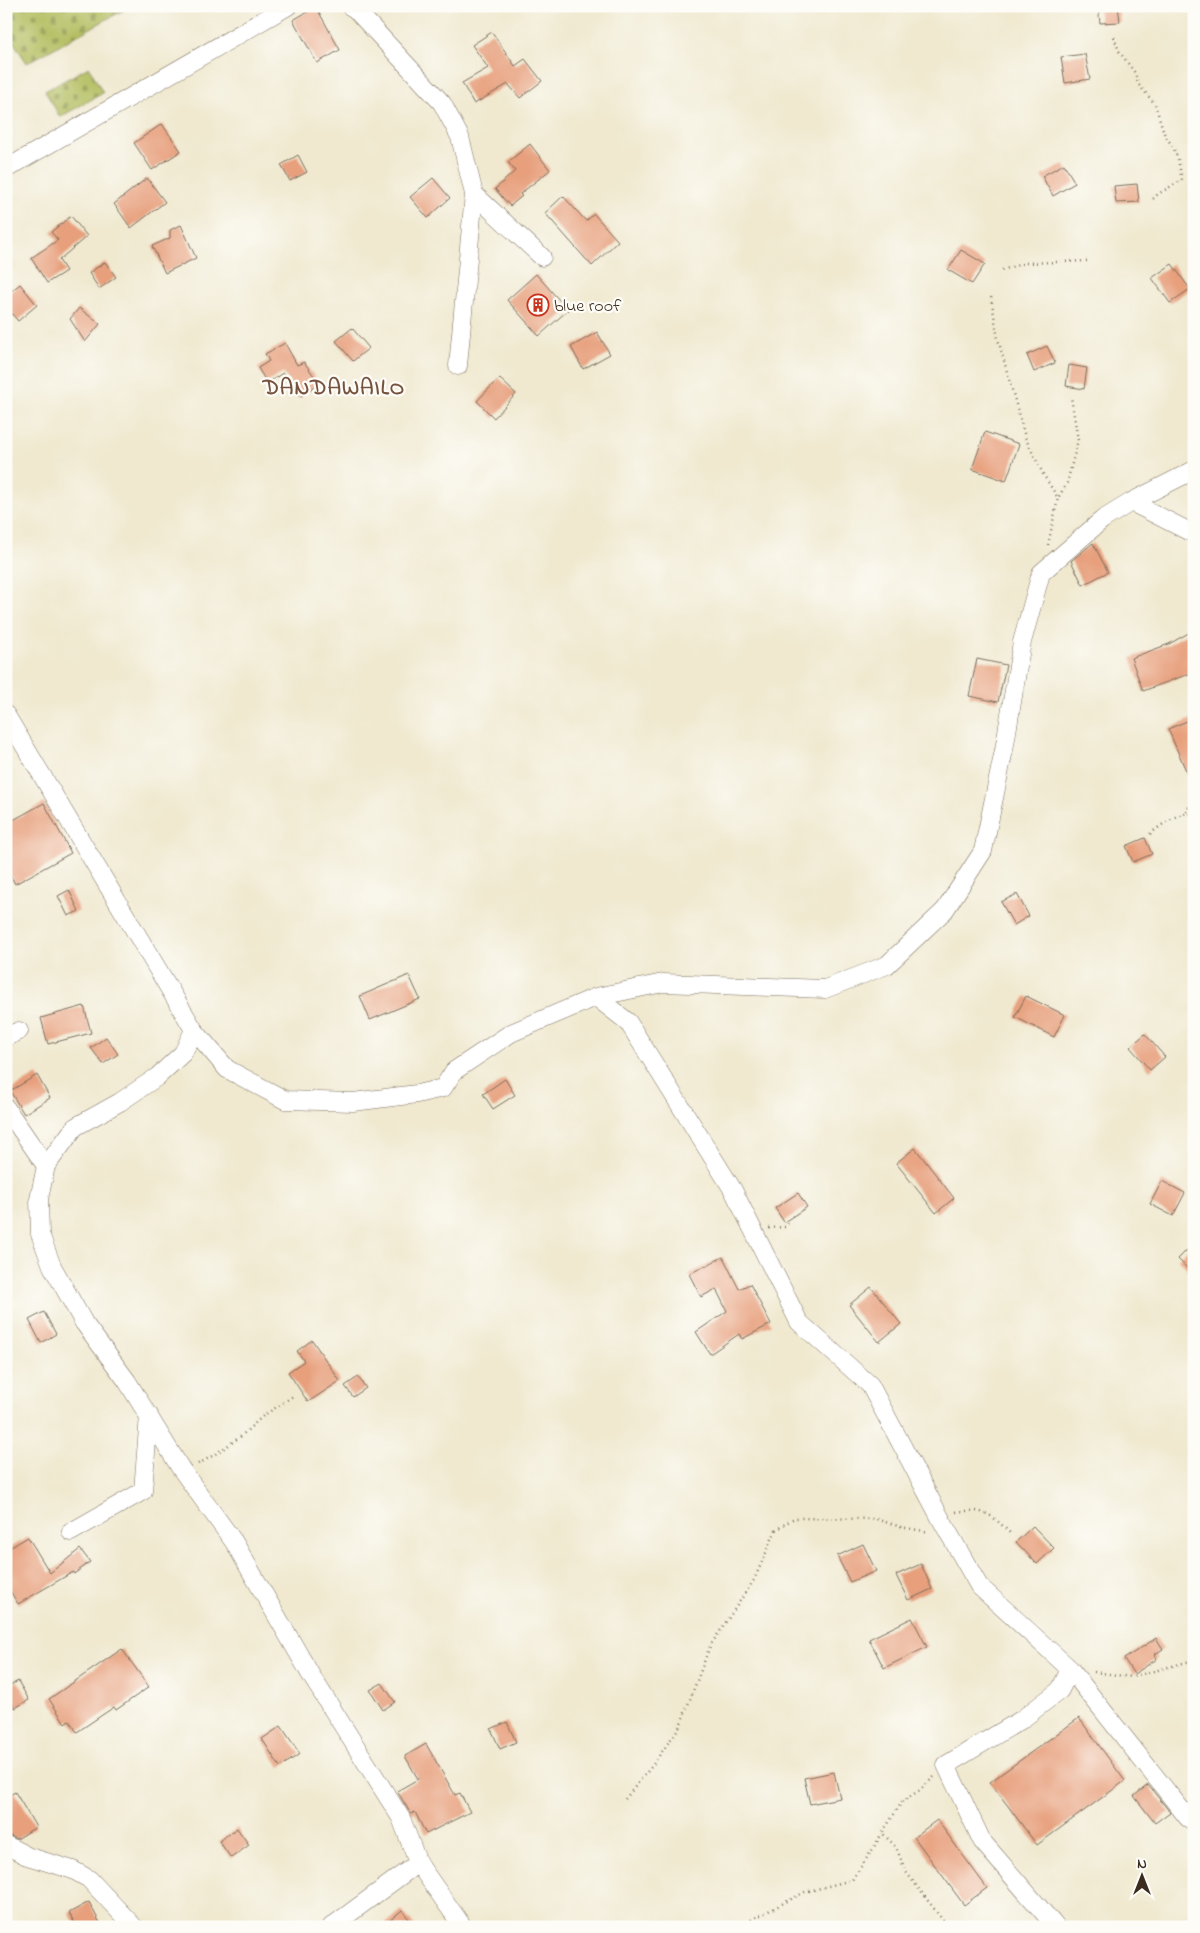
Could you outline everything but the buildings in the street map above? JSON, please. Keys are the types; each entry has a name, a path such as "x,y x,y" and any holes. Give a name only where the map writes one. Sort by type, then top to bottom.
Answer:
{"street":[{"path":"6,169 288,6"},
{"path":"350,6 355,9 442,103 460,137 474,194 458,366"},
{"path":"474,194 542,257"},
{"path":"6,715 194,1030 227,1069 285,1100 353,1102 417,1094 443,1088 454,1071 511,1033 596,998 663,983 825,989 887,965 946,910 983,851 1004,750 1022,642 1041,573 1102,520 1131,502 1194,470"},
{"path":"1131,502 1194,534"},
{"path":"596,998 628,1022 639,1039 733,1190 798,1322 870,1385 943,1523 979,1586 1070,1669 1188,1818 1194,1821"},
{"path":"194,1030 183,1053 157,1077 120,1102 75,1127 46,1166 38,1199 40,1234 52,1266 84,1323 127,1380 183,1471 234,1542 312,1677 401,1818 418,1863 462,1927"},
{"path":"6,1108 46,1166"},
{"path":"71,1532 142,1491 149,1415"},
{"path":"1056,1927 982,1841 946,1765 1021,1720 1060,1690 1070,1669"},
{"path":"6,1845 27,1856 74,1870 89,1879 134,1927"},
{"path":"331,1927 418,1863"}],"path":[{"path":"1114,37 1119,51 1135,73 1138,84 1155,104 1165,136 1172,145 1178,159 1182,180 1158,194 1152,200"},
{"path":"1002,270 1025,263 1088,261"},
{"path":"991,297 998,339 1025,437 1043,474 1058,498"},
{"path":"1191,325 1194,382"},
{"path":"1048,545 1058,498 1067,484 1078,440 1071,397"},
{"path":"1150,834 1171,819 1185,812 1188,808 1194,806"},
{"path":"1185,812 1194,813"},
{"path":"183,1471 214,1455 240,1437 263,1416 293,1396"},
{"path":"625,1799 652,1766 680,1726 710,1646 754,1580 776,1530 794,1518 876,1519 901,1527 928,1532 956,1512 977,1510 994,1516 1011,1534"},
{"path":"1070,1669 1132,1677 1194,1660"},
{"path":"744,1927 749,1921 805,1892 852,1880 902,1802 920,1790 946,1765"},
{"path":"882,1833 896,1847 906,1872 948,1927"}],"green space":[{"path":"6,6 131,6 27,63 6,30"},
{"path":"89,67 103,93 60,117 45,91"}],"place":[{"name":"blue roof","path":"538,305"}],"district":[{"name":"DANDAWAILO","path":"334,386"}]}
